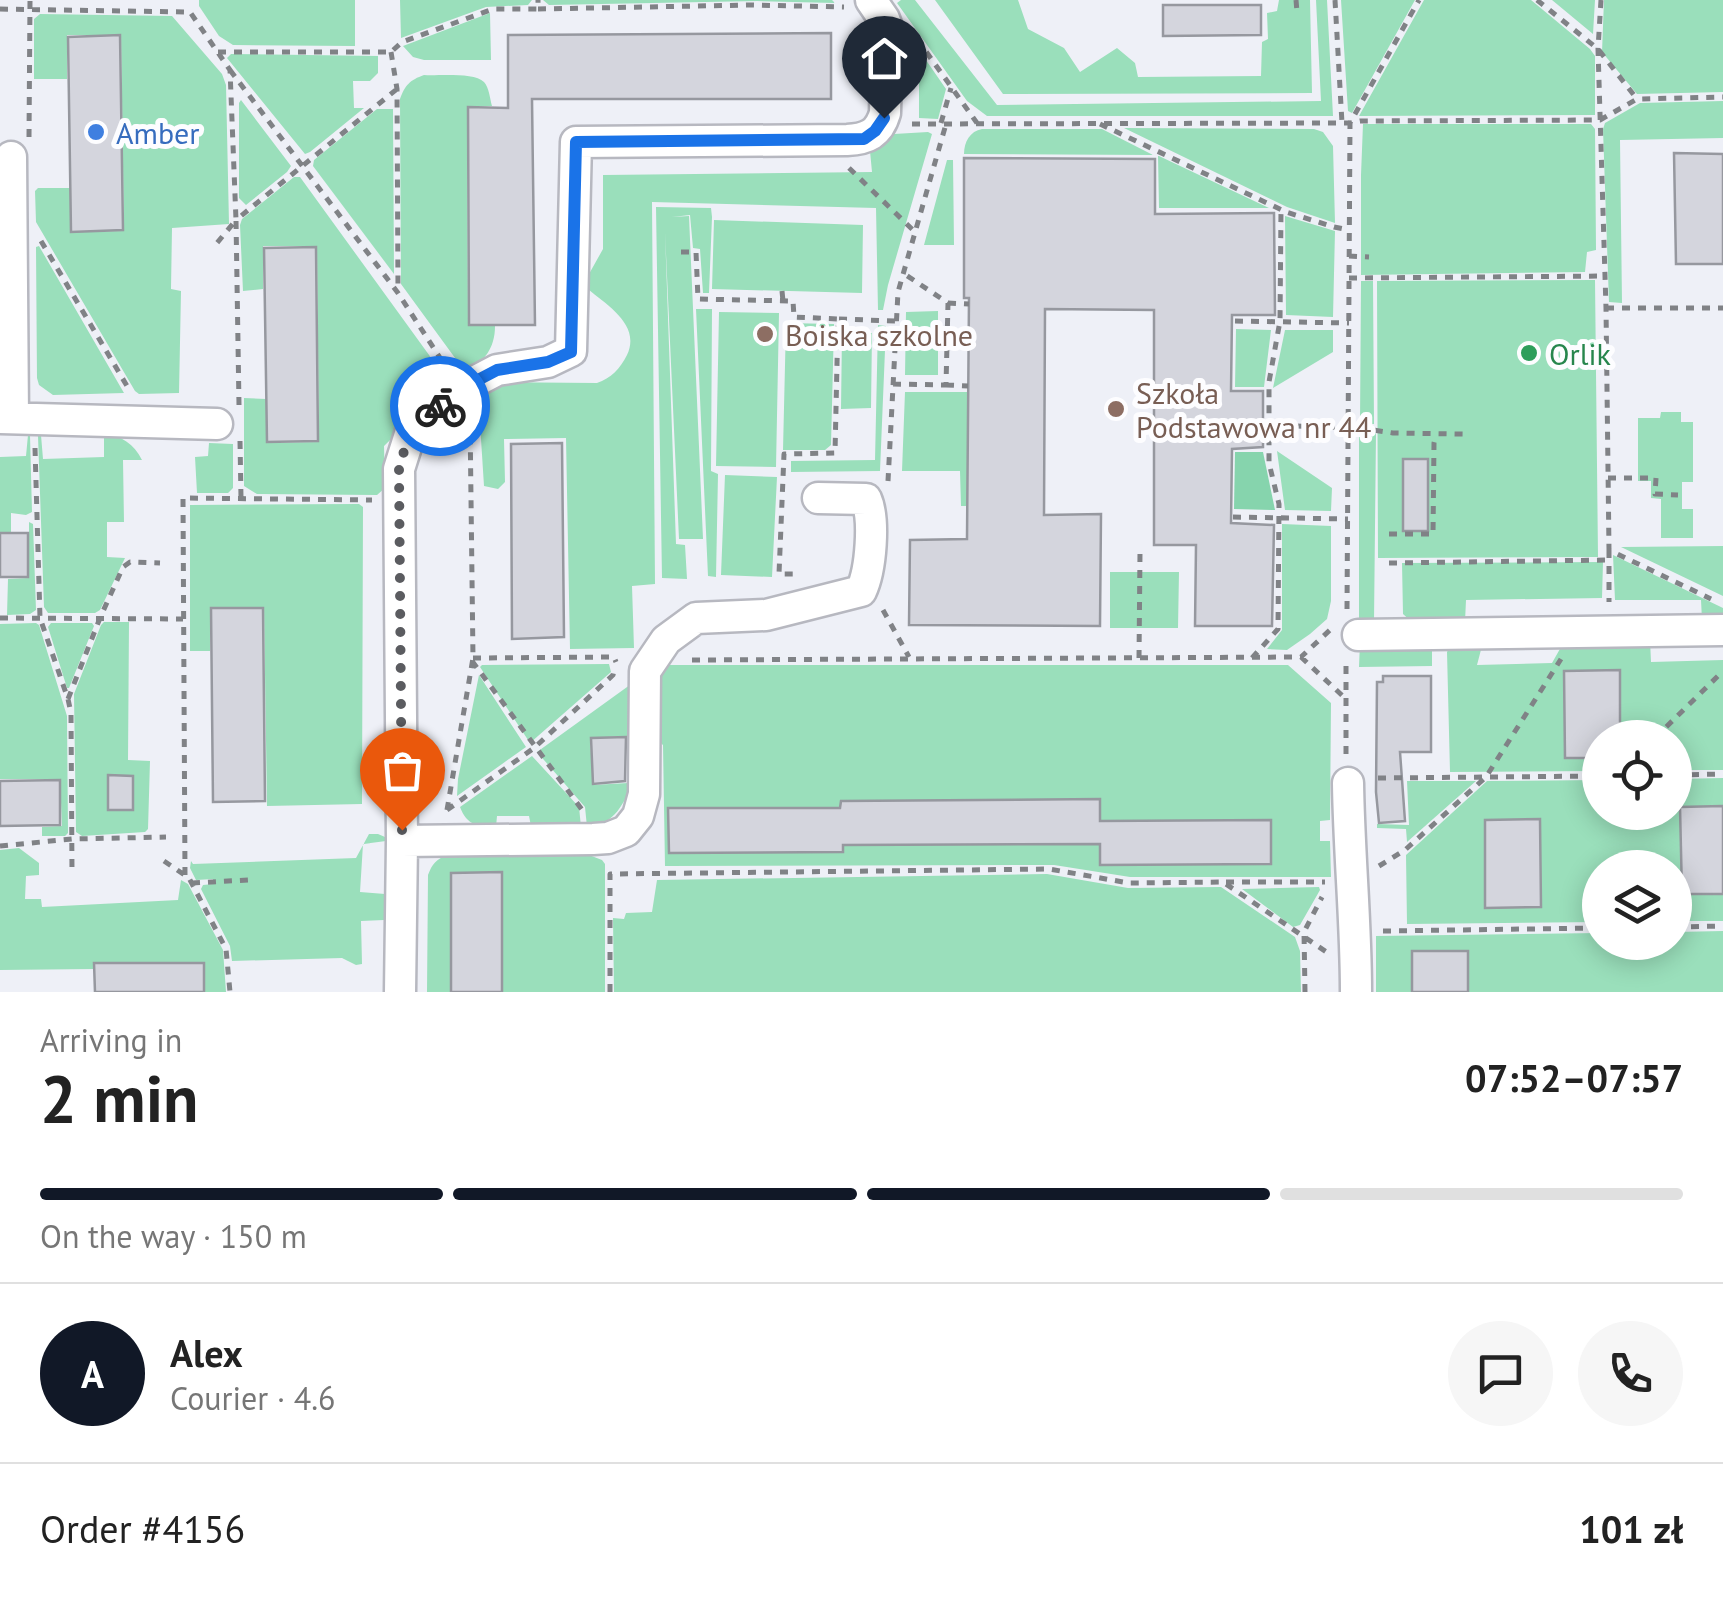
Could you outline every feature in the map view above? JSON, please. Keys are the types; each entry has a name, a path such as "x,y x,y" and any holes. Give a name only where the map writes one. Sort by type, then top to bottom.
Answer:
{"street":[{"path":"400,992 399,468 410,431 457,391 497,370 548,362 571,352 576,142 864,139 880,126 884,113 887,26 873,2"},
{"path":"20,150 16,418 232,427"},
{"path":"402,841 608,838 626,831 638,816 644,794 646,671 666,640 696,618 766,615 861,591 868,577 871,509 866,498 818,498"},
{"path":"1347,631 1723,630"},
{"path":"1347,781 1349,851 1339,882 1356,932 1356,981"}],"path":[{"path":"20,150 30,0"},
{"path":"189,0 190,12 230,70 236,220 232,427 240,498"},
{"path":"538,0 538,9"},
{"path":"1296,0 1296,12"},
{"path":"1335,0 1342,124"},
{"path":"1419,0 1350,124 1347,781 1582,776"},
{"path":"1537,0 1598,49 1637,99"},
{"path":"1304,992 1303,938 1324,894 1339,882 1405,850 1486,777 1594,632 1608,560 1598,49 1601,0"},
{"path":"218,52 391,52 402,42 493,10 752,5 858,8 873,2"},
{"path":"0,9 190,12"},
{"path":"910,30 976,123"},
{"path":"391,52 397,89 398,293"},
{"path":"871,509 888,480 898,292 952,88"},
{"path":"216,243 236,220 397,89"},
{"path":"880,126 1600,120 1637,99 1723,97"},
{"path":"1097,122 1281,210 1350,230"},
{"path":"847,140 849,170 915,232"},
{"path":"1252,658 1278,629 1279,504 1266,426 1280,321 1281,210"},
{"path":"40,240 148,422"},
{"path":"681,252 696,252 698,299 793,302 794,317 896,321"},
{"path":"1350,256 1369,257"},
{"path":"903,273 948,303 969,304"},
{"path":"1349,278 1605,276"},
{"path":"782,290 783,301"},
{"path":"946,385 948,303"},
{"path":"1606,308 1723,308"},
{"path":"803,574 779,574 784,454 835,453 838,319"},
{"path":"1235,321 1349,323"},
{"path":"893,384 968,386"},
{"path":"16,418 40,618 71,713 72,873"},
{"path":"1266,426 1464,434"},
{"path":"1390,534 1433,534 1437,434"},
{"path":"1608,478 1656,478 1655,494 1678,495"},
{"path":"184,875 183,498 400,500"},
{"path":"1233,517 1348,520"},
{"path":"1608,550 1723,605"},
{"path":"1140,552 1140,658"},
{"path":"1389,563 1608,560"},
{"path":"68,699 124,567 130,562 160,563"},
{"path":"865,583 910,658"},
{"path":"0,618 183,619"},
{"path":"651,660 1301,657 1347,631"},
{"path":"448,809 534,748 613,675 614,657 472,660 534,748 582,808"},
{"path":"1301,657 1346,699"},
{"path":"1673,720 1723,670"},
{"path":"1692,775 1723,774"},
{"path":"0,846 166,837"},
{"path":"164,861 192,884 226,949 230,992"},
{"path":"610,992 610,874 1048,869 1129,883 1339,882"},
{"path":"192,884 248,880"},
{"path":"1223,882 1356,981"},
{"path":"1692,927 1723,926"},
{"path":"1356,932 1582,928"}],"green space":[{"path":"199,0 355,0 355,46 233,45 219,36"},
{"path":"400,0 532,0 528,5 486,7 401,38"},
{"path":"543,0 832,0 835,3 549,5"},
{"path":"915,0 997,105 1321,101 1316,0 1327,0 1333,116 987,116 967,101 897,3"},
{"path":"935,0 1018,0 1028,29 1064,48 1080,72 1117,48 1135,63 1138,77 1261,76 1262,42 1268,39 1267,13 1277,11 1279,0 1310,0 1312,93 1003,94"},
{"path":"1341,0 1415,0 1352,113 1348,111"},
{"path":"1424,0 1531,0 1595,56 1595,115 1359,116"},
{"path":"1552,0 1595,0 1593,34"},
{"path":"1604,0 1723,0 1723,92 1637,94 1602,52"},
{"path":"490,13 491,60 424,60 413,57 403,46"},
{"path":"40,14 172,16 222,74 226,85 229,224 172,228 171,289 181,291 179,393 135,391 36,222 38,188 70,188 70,232 124,231 121,35 67,35 67,79 34,79 34,19"},
{"path":"919,50 946,89 938,119 919,118"},
{"path":"231,54 378,56 378,73 370,81 353,81 354,108 364,108 305,154 227,58"},
{"path":"424,75 479,79 487,87 492,106 467,107 468,325 495,326 487,354 466,373 401,284 400,99 409,84"},
{"path":"241,100 291,166 246,205 239,198"},
{"path":"1723,101 1723,138 1620,140 1622,303 1609,302 1605,123 1640,103"},
{"path":"377,109 393,109 394,274 313,166 314,160"},
{"path":"1363,124 1591,124 1595,129 1596,250 1587,252 1585,272 1361,275"},
{"path":"1124,128 1323,132 1333,146 1335,223 1287,207"},
{"path":"982,129 1102,129 1153,155 964,154 969,138"},
{"path":"894,134 932,134 883,310 878,310 876,208 652,202 655,584 632,586 634,648 570,649 566,438 504,439 505,482 498,489 484,486 478,392 493,382 597,383 611,376 627,355 630,334 626,325 588,289 589,274 603,249 603,175 872,172 870,151"},
{"path":"1159,156 1269,208 1159,208"},
{"path":"947,160 953,160 954,245 924,245"},
{"path":"294,177 300,177 445,377 442,389 384,446 385,488 377,495 257,494 244,486 244,398 266,399 268,443 319,442 317,246 263,246 263,289 243,291 242,219"},
{"path":"656,207 711,208 712,217 709,293 703,293 700,249 693,248 690,215 672,217 689,216 703,539 679,539 665,232 676,544 685,545 687,579 662,578"},
{"path":"1285,216 1335,231 1333,317 1286,315"},
{"path":"714,220 863,225 862,293 712,289"},
{"path":"39,246 124,393 53,395 39,385"},
{"name":"Orlik","path":"1595,280 1598,557 1378,558 1377,281"},
{"path":"1361,281 1373,281 1374,424 1360,424"},
{"path":"696,309 712,309 711,471 718,474 716,577 708,576"},
{"path":"938,311 938,375 905,375 906,312"},
{"path":"719,312 779,313 776,467 716,466"},
{"path":"786,323 834,324 831,445 825,450 783,450"},
{"path":"878,325 886,326 880,471 791,472 791,461 875,460"},
{"path":"1236,329 1271,330 1264,387 1235,387"},
{"path":"1285,330 1333,330 1333,352 1273,388"},
{"path":"842,332 872,333 871,408 841,409"},
{"path":"905,392 968,392 967,506 961,506 960,471 902,471"},
{"path":"456,406 462,445 440,446 432,442 432,421"},
{"path":"1661,412 1681,412 1681,422 1693,422 1693,482 1682,482 1682,509 1693,509 1693,538 1661,538 1661,499 1651,498 1651,481 1638,481 1638,418 1660,418"},
{"path":"1376,432 1374,622 1359,622 1359,433"},
{"path":"104,434 126,441 142,460 123,460 124,522 107,522 107,557 125,558 100,610 48,613 44,607 38,436 41,435 43,459 104,457"},
{"path":"28,435 32,512 11,513 11,532 0,532 0,457 26,456"},
{"path":"209,443 233,444 233,488 228,493 197,493 195,457 208,456"},
{"path":"1277,451 1332,488 1331,511 1285,510"},
{"path":"1235,452 1263,452 1275,510 1234,509"},
{"path":"725,475 777,477 772,577 721,575"},
{"path":"190,505 363,507 362,804 267,806 264,607 210,607 210,651 190,651"},
{"path":"29,522 33,524 36,610 7,615 8,579 29,578"},
{"path":"1282,524 1331,526 1331,601 1327,619 1287,650 1267,649 1282,630"},
{"path":"1723,546 1723,596 1621,547"},
{"path":"1613,555 1723,608 1723,620 1702,620 1701,600 1615,600"},
{"path":"1603,562 1602,598 1466,600 1465,622 1413,623 1403,614 1402,563"},
{"path":"1110,572 1179,572 1178,628 1110,628"},
{"path":"129,622 128,760 150,761 148,829 82,836 76,832 74,694 101,625","holes":["108,776 133,776 133,810 108,810"]},
{"path":"36,623 67,716 65,836 42,836 42,827 62,826 60,779 0,779 0,624"},
{"path":"51,623 94,626 69,688 48,627"},
{"path":"1565,640 1650,640 1651,662 1723,660 1723,770 1692,770 1692,720 1582,720 1582,771 1450,772 1447,652 1453,642 1483,642 1477,665 1552,663"},
{"path":"1360,642 1432,642 1432,666 1359,667"},
{"path":"609,664 611,672 530,743 480,667 482,665"},
{"path":"663,665 1288,665 1331,703 1330,820 1320,821 1320,841 1330,841 1331,877 1130,877 1054,865 665,866 663,745 653,736 654,692"},
{"path":"479,675 526,747 457,796 458,779"},
{"path":"634,682 635,735 627,742 626,736 590,738 593,785 631,786 615,814 603,823 587,827 585,807 537,752"},
{"path":"532,756 579,807 581,827 531,826 529,816 497,816 496,827 466,818 460,807"},
{"path":"1723,778 1723,921 1692,921 1692,850 1582,850 1582,922 1407,924 1406,855 1487,781 1582,780 1582,830 1692,830 1692,779"},
{"path":"1407,781 1476,781 1407,842 1406,829 1377,828 1377,824 1409,825"},
{"path":"369,834 378,834 386,841 364,844"},
{"path":"363,845 360,892 385,894 384,920 361,921 362,964 342,958 232,961 230,946 201,889 213,884 213,879 196,880 191,861 193,864 356,858"},
{"path":"19,848 39,863 39,875 26,876 25,899 41,899 42,907 178,900 181,880 188,884 223,950 226,992 205,992 204,962 94,962 94,969 0,970 0,850"},
{"path":"448,855 589,855 602,860 605,992 427,992 428,875 435,862"},
{"path":"1047,874 1128,888 1221,887 1295,937 1300,951 1301,992 614,992 613,918 652,912 657,880"},
{"path":"1319,887 1300,925 1293,927 1242,889"},
{"path":"1723,931 1723,992 1376,992 1376,936 1582,933 1582,960 1692,960 1692,932"}],"building":[{"path":"1163,5 1261,5 1261,35 1163,36"},
{"path":"831,33 831,99 532,99 535,325 469,325 468,107 508,108 508,35"},
{"path":"120,35 123,230 71,232 68,37"},
{"path":"1674,153 1723,154 1723,264 1676,264"},
{"name":"Szkoła Podstawowa nr 44","path":"964,158 1155,159 1155,214 1274,213 1275,315 1232,315 1231,391 1263,391 1263,447 1232,449 1231,523 1274,525 1272,626 1195,626 1196,545 1154,545 1154,310 1045,309 1044,515 1101,514 1100,626 909,625 910,540 967,539 969,298 964,298"},
{"path":"316,247 318,441 267,442 264,248"},
{"path":"562,443 564,637 512,639 511,444"},
{"path":"1403,459 1428,459 1428,531 1403,531"},
{"path":"0,533 28,533 28,577 0,577"},
{"path":"211,608 263,608 265,801 213,802"},
{"path":"1620,670 1620,720 1582,720 1582,758 1565,758 1564,671"},
{"path":"1383,676 1431,676 1431,752 1400,752 1405,821 1379,823 1377,682 1383,682"},
{"path":"626,737 625,781 593,784 591,738"},
{"path":"108,775 133,776 133,810 108,810"},
{"path":"60,780 60,825 0,826 0,781"},
{"path":"1100,799 1100,821 1271,820 1271,864 1100,865 1100,844 843,845 843,852 669,853 668,808 840,808 841,801"},
{"path":"1723,806 1723,894 1692,894 1692,850 1681,850 1681,830 1692,830 1692,807"},
{"path":"1540,819 1541,907 1485,908 1485,820"},
{"path":"502,872 502,992 451,992 451,873"},
{"path":"1412,951 1468,951 1468,992 1412,992"},
{"path":"94,963 204,963 204,992 95,992"}],"way so far":[{"path":"402,830 399,468 410,431 440,406"}],"place":[{"name":"Amber","path":"96,132"},
{"name":"Boiska szkolne","path":"765,334"},
{"name":"Orlik","path":"1529,353"},
{"name":"Szkoła Podstawowa nr 44","path":"1116,409"}],"route":[{"path":"440,406 457,391 497,370 548,362 571,352 576,142 864,139 884,118"}]}
